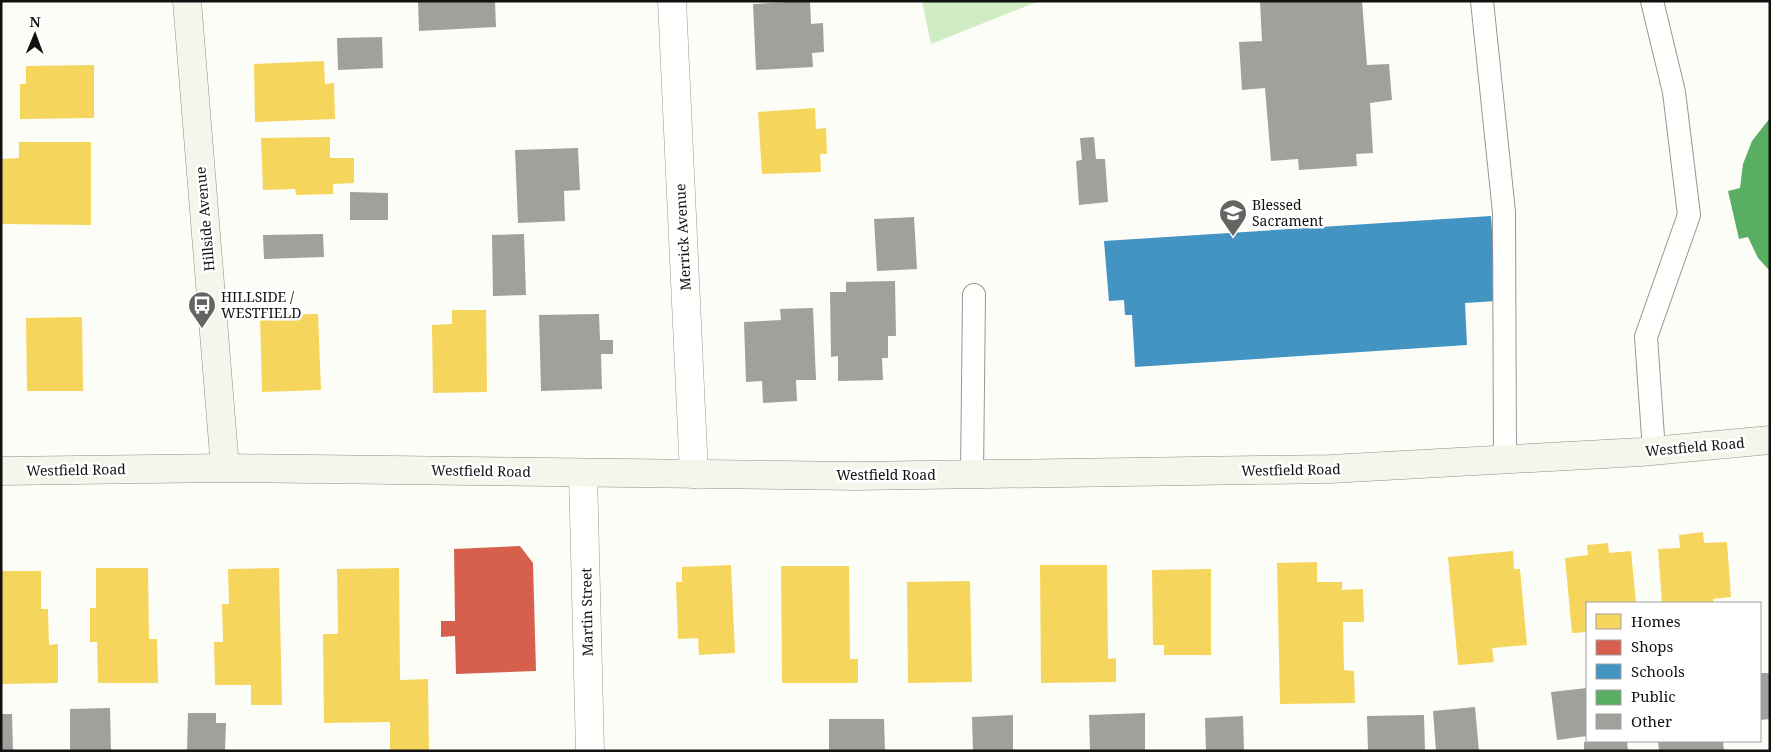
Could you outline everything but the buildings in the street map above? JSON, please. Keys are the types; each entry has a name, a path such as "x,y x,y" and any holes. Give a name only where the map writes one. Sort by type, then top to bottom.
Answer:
{"main road":[{"name":"Hillside Avenue","path":"187,1 225,468"},
{"name":"Westfield Road","path":"1,471 225,468 694,474 972,474 1330,470 1654,451 1770,440"}],"street":[{"name":"Merrick Avenue","path":"672,1 694,474"},
{"name":"Martin Street","path":"583,473 590,751"}],"lane":[{"path":"1482,1 1504,212 1506,459"},
{"path":"1652,1 1674,92 1689,215 1646,337 1654,451"},
{"path":"972,474 974,295"}],"green space":[{"path":"922,1 1039,1 931,44"}],"place":[{"name":"Blessed Sacrament","path":"1233,237"},
{"name":"HILLSIDE / WESTFIELD","path":"202,329"}]}
